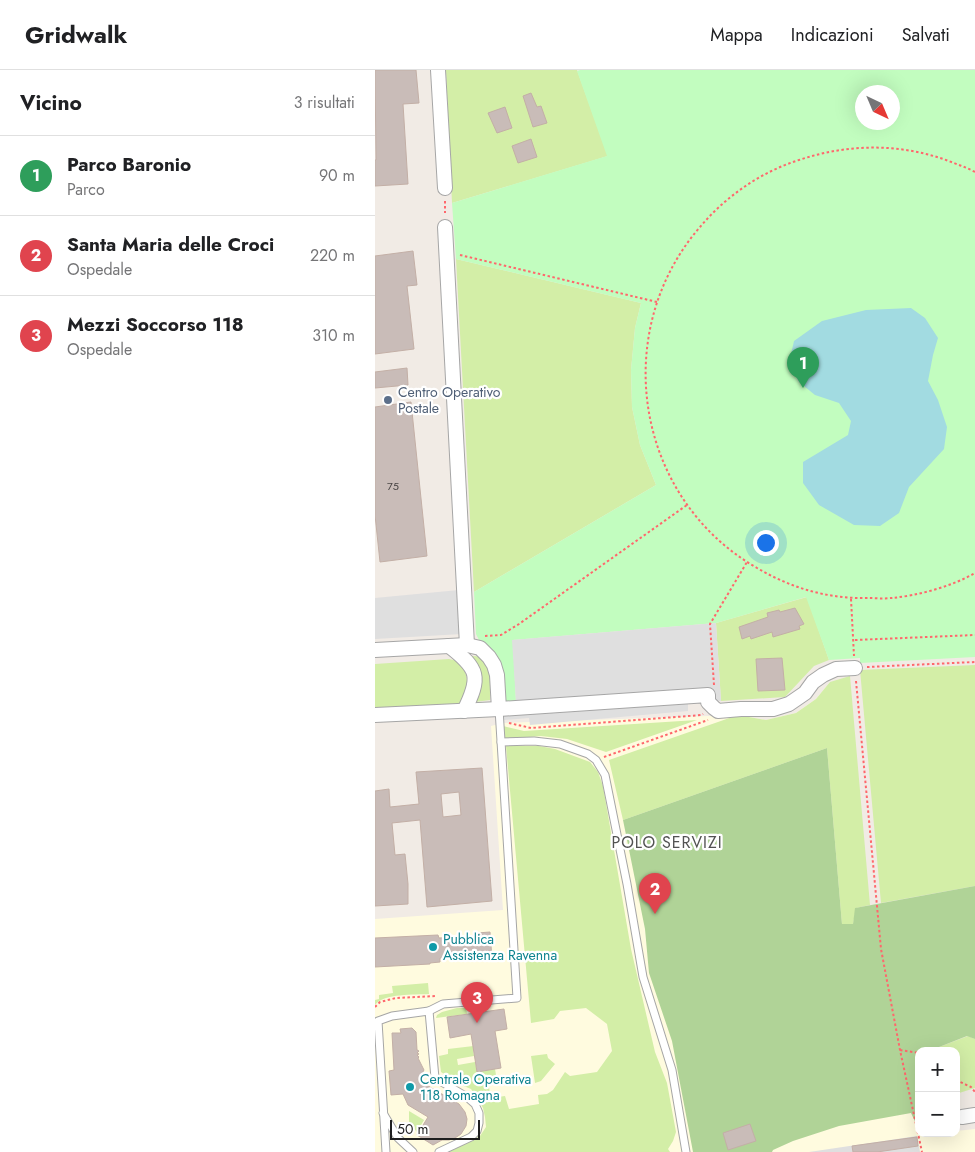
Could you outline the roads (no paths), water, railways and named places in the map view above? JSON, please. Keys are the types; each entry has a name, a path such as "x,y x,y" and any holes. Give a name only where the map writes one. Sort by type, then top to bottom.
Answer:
{"street":[{"path":"438,70 445,188"},
{"path":"445,227 467,645"},
{"path":"375,650 467,645 480,648 494,665 497,675 499,709"},
{"path":"449,646 469,664 474,672 475,683 464,711"},
{"path":"375,715 499,709 707,694 708,702 719,711 773,709 789,704 805,693 813,682 823,675 836,669 855,668"}],"lane":[{"path":"386,1152 378,1021 392,1016 429,1011 443,1004 517,998 499,709"},
{"path":"501,742 534,741 561,744 588,754 601,766 605,775 627,884 643,977 672,1070 686,1152"},
{"path":"429,1011 435,1078 467,1097 475,1104 479,1113 477,1131 471,1137 439,1152"},
{"path":"383,1112 398,1138 413,1152"}],"water":[{"path":"911,308 925,318 938,338 928,381 938,400 947,427 944,449 909,487 899,513 880,526 854,525 819,505 803,483 803,462 848,435 851,421 839,403 815,395 799,382 789,363 794,341 822,321 866,310"}],"place":[{"name":"Parco Baronio","path":"803,388"},
{"name":"Centro Operativo Postale","path":"388,400"},
{"name":"Santa Maria delle Croci","path":"655,914"},
{"name":"Pubblica Assistenza Ravenna","path":"433,947"},
{"name":"Mezzi Soccorso 118","path":"477,1023"},
{"name":"Centrale Operativa 118 Romagna","path":"410,1087"}],"district":[{"name":"POLO SERVIZI","path":"667,842"}]}
